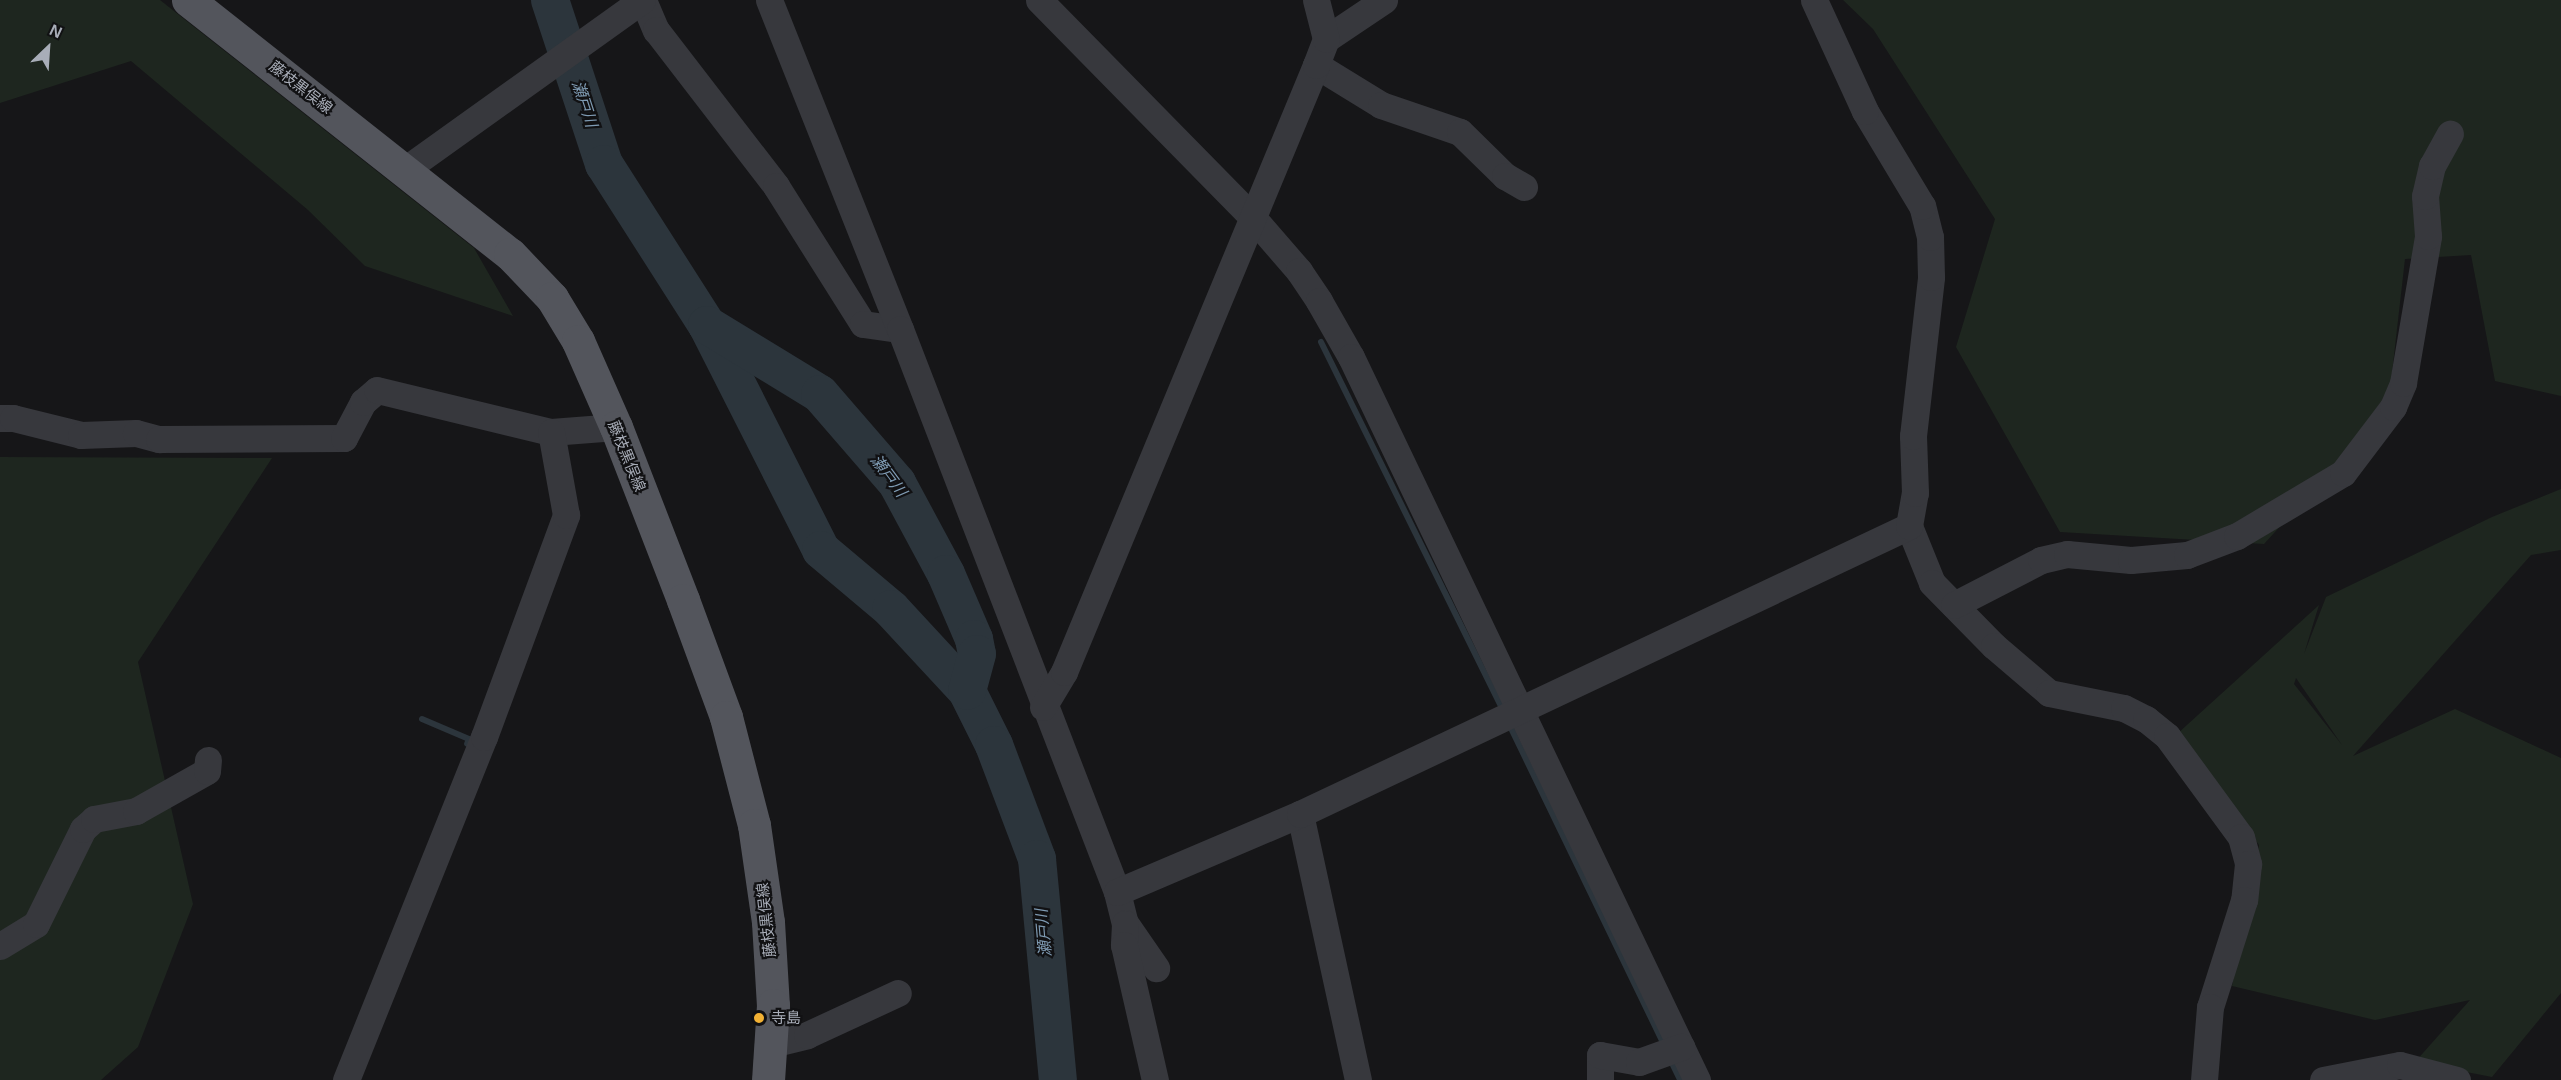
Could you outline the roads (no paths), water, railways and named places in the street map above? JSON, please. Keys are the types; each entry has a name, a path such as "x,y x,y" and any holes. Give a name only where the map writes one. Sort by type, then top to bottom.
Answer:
{"main road":[{"name":"藤枝黒俣線","path":"188,0 406,169 510,254 552,298 578,341 616,427 726,717 754,825 768,922 772,1044 768,1080"}],"street":[{"path":"406,169 642,0 656,30 776,186 863,324 900,329"},
{"path":"769,0 900,329 1043,707 1117,892 1125,923 1124,945 1155,1080"},
{"path":"1039,0 1254,219 1299,271 1351,357 1697,1080"},
{"path":"1316,0 1326,39"},
{"path":"1043,707 1064,672 1254,219 1326,39 1384,0"},
{"path":"1814,0 1865,111 1922,206 1930,237 1931,277 1913,436 1915,493 1909,526 1932,583 2049,693 2124,708 2167,736 2241,837 2248,864 2244,900 2210,1006 2204,1080"},
{"path":"1316,65 1381,105 1460,132 1505,176 1524,187"},
{"path":"1954,605 2041,560 2067,554 2131,560 2187,555 2237,536 2343,473 2393,407 2403,383 2428,236 2425,196 2432,166 2450,134"},
{"path":"0,418 13,417 81,435 136,433 159,439 344,438 363,402 377,390 551,432 616,427"},
{"path":"346,1080 484,738 567,515 551,432"},
{"path":"1117,892 1300,814 1521,711 1726,610 1909,526"},
{"path":"0,946 36,924 84,829 94,819 136,811 207,771 208,760"},
{"path":"1300,814 1358,1080"},
{"path":"1125,923 1156,968"},
{"path":"772,1044 807,1035 898,993"},
{"path":"1600,1080 1600,1055 1639,1062 1681,1047"},
{"path":"2323,1080 2400,1065 2457,1080"}],"waterway":[{"name":"瀬戸川","path":"550,0 604,164 707,325 821,550 891,609 967,691 994,745 1037,859 1058,1080"},
{"name":"瀬戸川","path":"707,325 820,394 897,483 946,574 974,639 977,654 967,691"},
{"path":"1321,342 1503,710"},
{"path":"422,719 469,739 467,744"},
{"path":"1508,722 1664,1045"},
{"path":"1669,1057 1680,1080"}],"place":[{"name":"寺島","path":"759,1018"}]}
